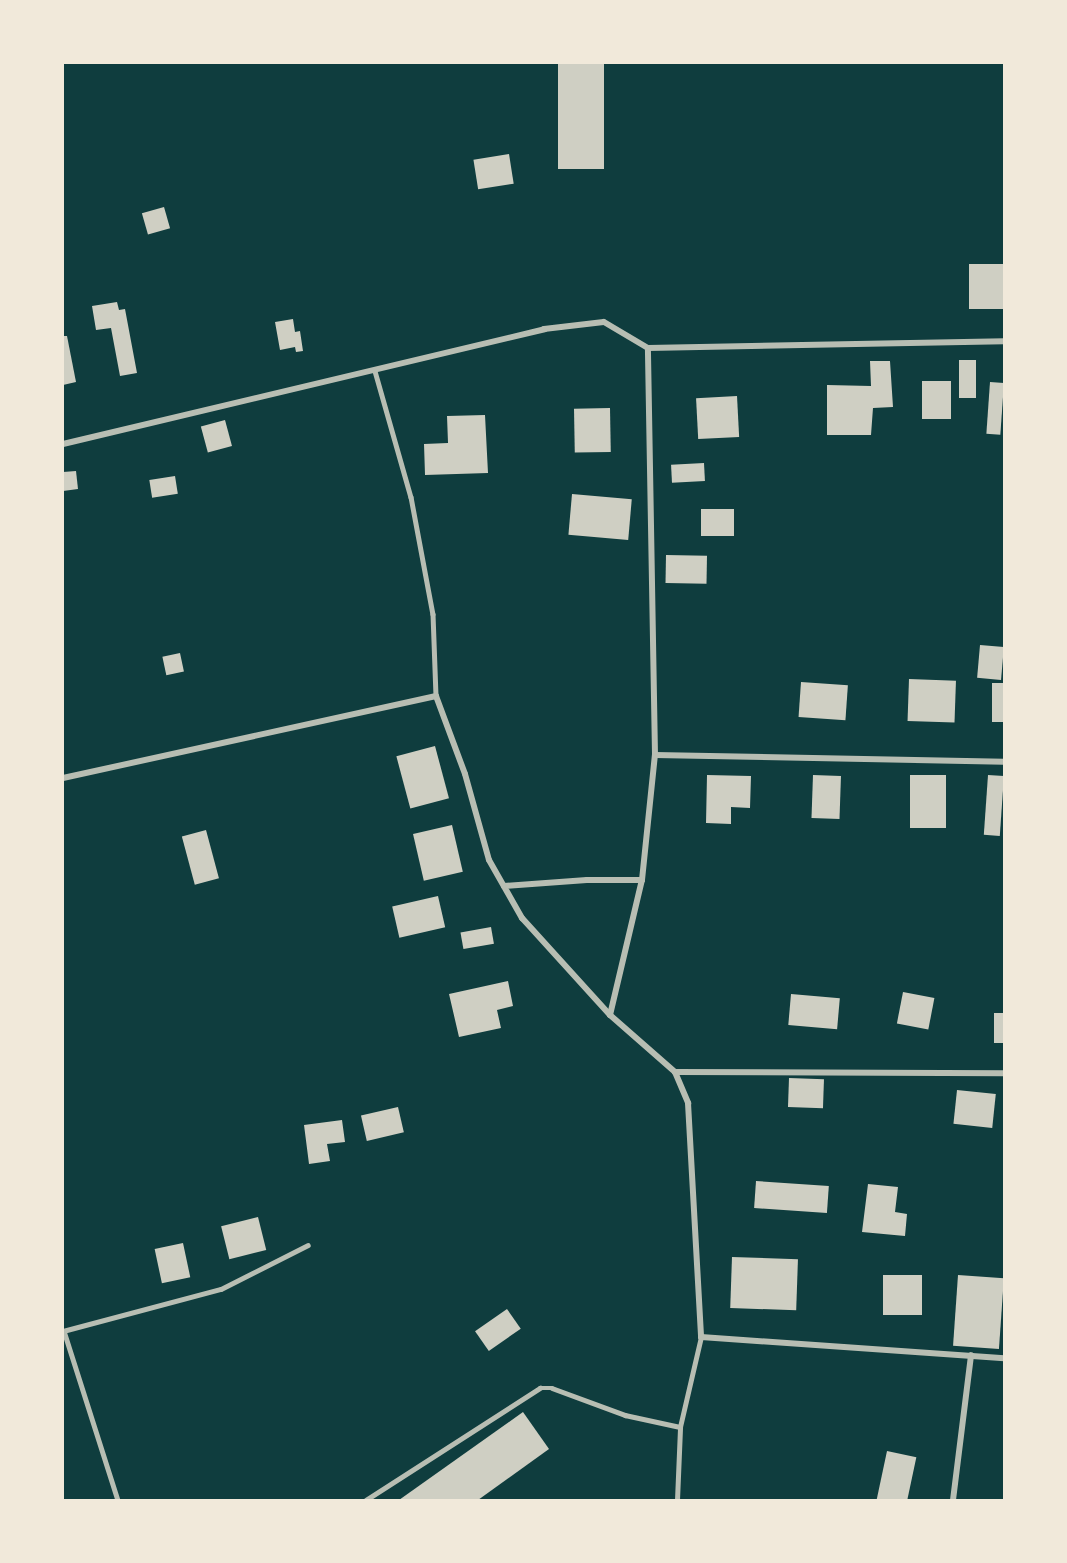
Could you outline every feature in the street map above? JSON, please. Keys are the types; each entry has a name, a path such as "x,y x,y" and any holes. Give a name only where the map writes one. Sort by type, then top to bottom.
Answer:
{"street":[{"path":"63,444 375,372 544,329 604,322 648,348 1004,341"},
{"path":"610,1015 642,880 655,755 648,348"},
{"path":"63,778 436,696 465,774 489,860 522,918 610,1015 675,1072 688,1103 701,1337 1004,1358"},
{"path":"655,755 1004,762"},
{"path":"504,886 587,880 642,880"},
{"path":"675,1072 1004,1073"},
{"path":"953,1500 971,1355"}],"lane":[{"path":"375,372 411,497 431,603 436,696"},
{"path":"118,1500 64,1331 221,1288 308,1245"},
{"path":"677,1500 680,1427 701,1337"},
{"path":"366,1500 540,1388 552,1388 625,1415 680,1427"}],"building":[{"path":"558,63 604,63 604,169 558,169"},
{"path":"509,154 514,184 478,189 473,160"},
{"path":"164,207 170,228 148,234 142,213"},
{"path":"969,264 1004,264 1004,309 969,309"},
{"path":"117,302 119,310 125,309 137,373 120,376 111,328 96,330 92,306"},
{"path":"293,319 295,332 300,331 303,351 296,352 295,347 280,350 275,322"},
{"path":"63,336 67,336 76,382 63,385"},
{"path":"959,360 976,360 976,398 959,398"},
{"path":"870,361 890,361 893,407 873,408 871,435 827,435 827,385 871,386"},
{"path":"922,381 951,381 951,419 922,419"},
{"path":"990,382 1004,383 1000,435 986,434"},
{"path":"737,396 739,437 698,439 696,398"},
{"path":"610,408 611,452 575,453 574,409"},
{"path":"485,415 488,473 425,475 424,444 448,443 447,416"},
{"path":"225,420 232,446 208,453 201,426"},
{"path":"704,463 705,481 672,483 671,465"},
{"path":"76,471 78,489 63,491 63,472"},
{"path":"175,476 178,494 152,498 149,480"},
{"path":"572,494 632,499 628,540 568,535"},
{"path":"701,509 734,509 734,536 701,536"},
{"path":"666,555 707,556 707,584 666,583"},
{"path":"980,645 1004,647 1001,680 977,678"},
{"path":"180,653 184,672 166,675 162,657"},
{"path":"909,679 956,681 955,723 908,721"},
{"path":"801,682 848,685 845,720 799,717"},
{"path":"992,683 1004,683 1004,722 992,722"},
{"path":"435,746 449,798 410,809 396,756"},
{"path":"707,775 751,776 750,808 731,807 731,824 706,823"},
{"path":"813,775 841,776 839,819 811,818"},
{"path":"910,775 946,775 946,828 910,828"},
{"path":"988,775 1004,776 1000,836 984,835"},
{"path":"452,825 463,872 424,881 413,834"},
{"path":"206,830 219,878 195,885 182,836"},
{"path":"438,896 445,927 399,938 392,907"},
{"path":"491,927 494,944 463,949 460,932"},
{"path":"508,981 513,1006 497,1010 501,1028 459,1037 449,994"},
{"path":"903,992 934,998 928,1030 897,1023"},
{"path":"791,994 840,998 837,1029 788,1025"},
{"path":"994,1013 1004,1013 1004,1043 994,1043"},
{"path":"789,1078 824,1079 823,1108 788,1107"},
{"path":"957,1090 996,1094 992,1128 953,1124"},
{"path":"398,1107 404,1132 367,1141 361,1116"},
{"path":"342,1120 345,1142 327,1144 330,1161 309,1164 304,1125"},
{"path":"756,1181 829,1186 827,1213 754,1208"},
{"path":"868,1184 898,1187 895,1212 907,1214 905,1236 862,1232"},
{"path":"258,1217 266,1250 229,1259 221,1226"},
{"path":"183,1243 190,1277 162,1283 155,1249"},
{"path":"732,1257 798,1259 796,1310 730,1308"},
{"path":"883,1275 922,1275 922,1315 883,1315"},
{"path":"958,1275 1004,1278 999,1349 953,1346"},
{"path":"507,1309 521,1329 489,1351 475,1331"},
{"path":"523,1412 549,1449 478,1500 399,1500"},
{"path":"887,1451 916,1457 907,1500 877,1500"}]}
